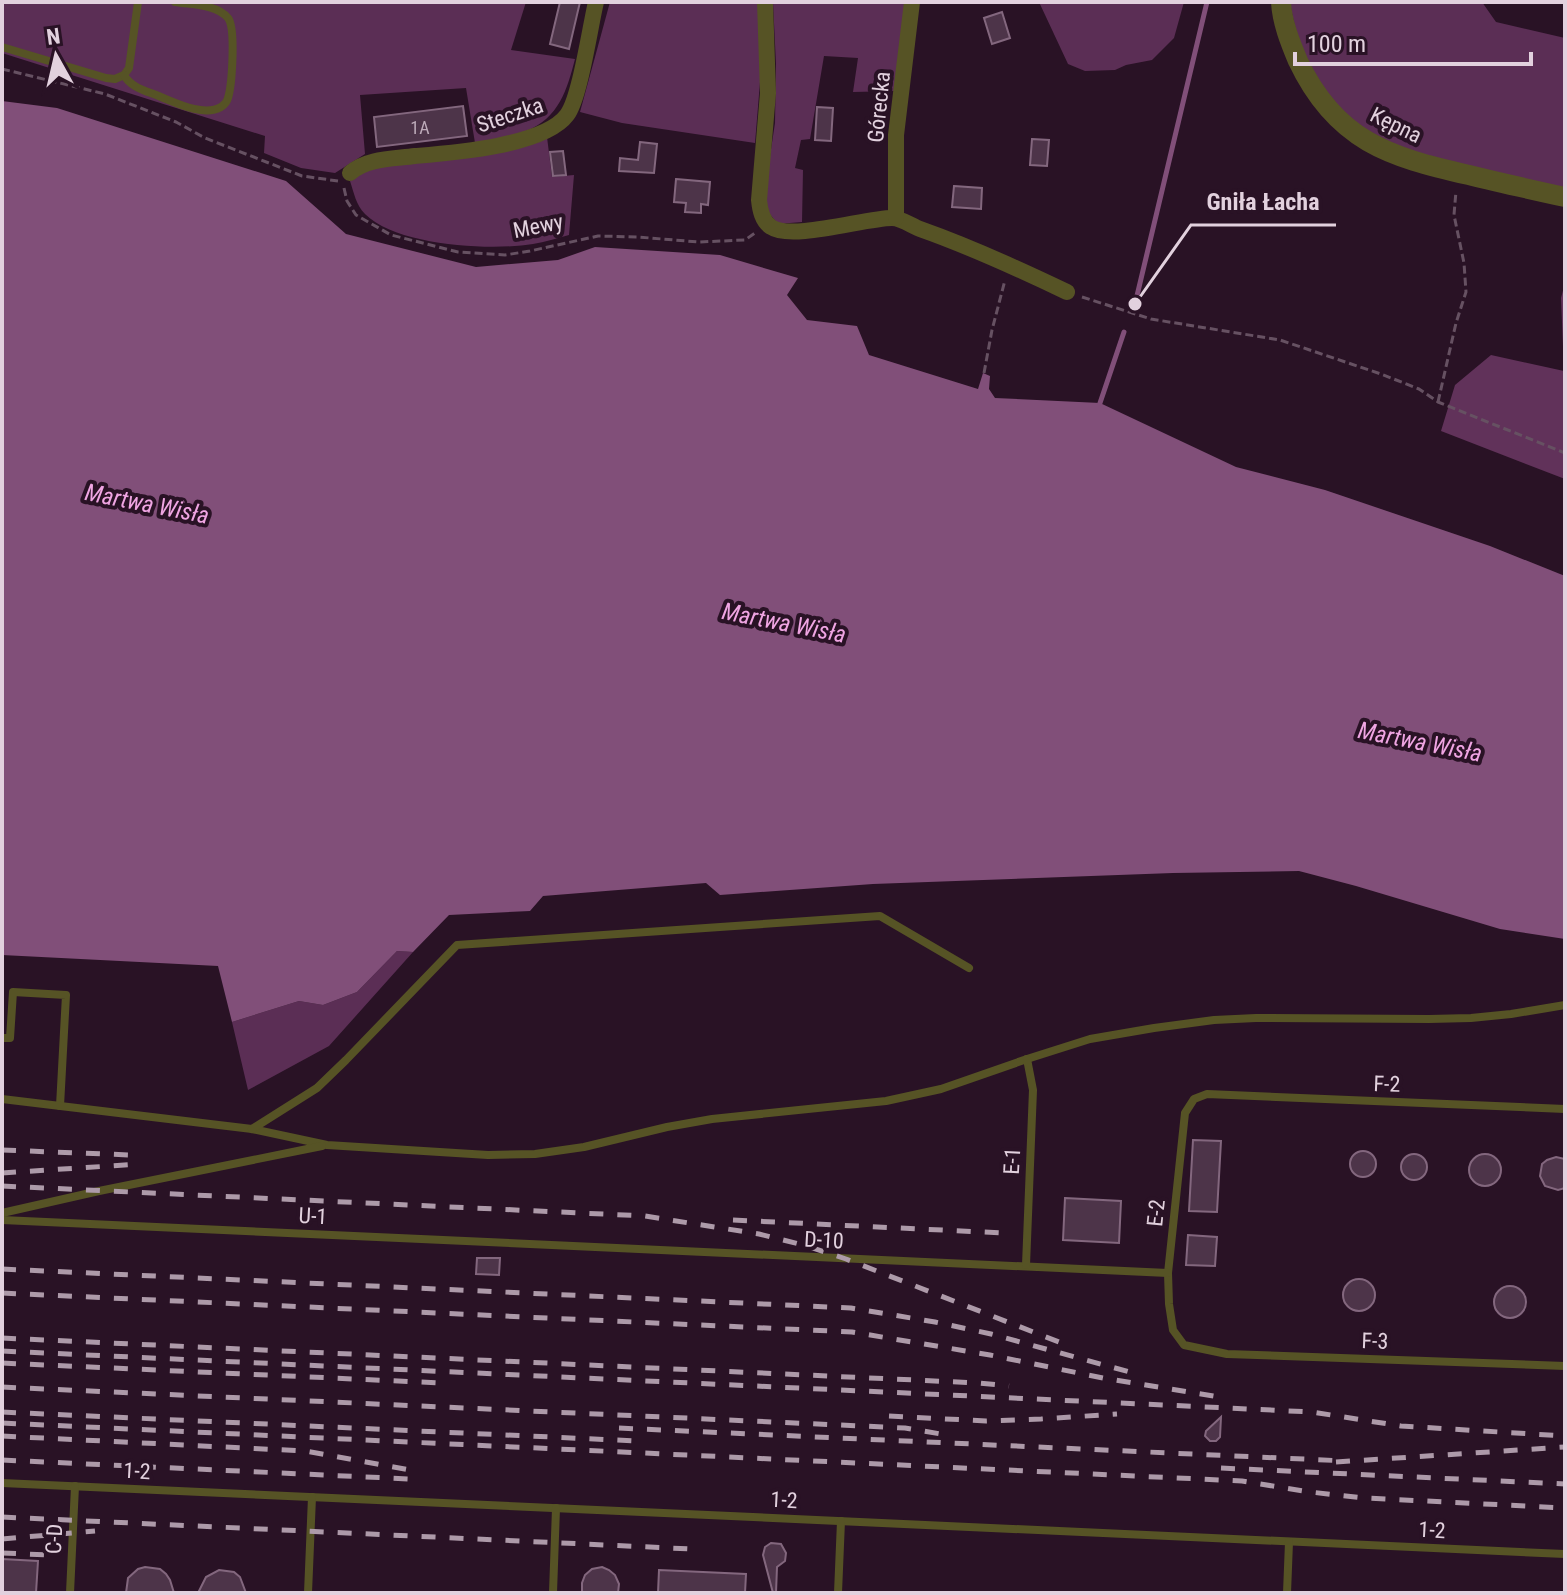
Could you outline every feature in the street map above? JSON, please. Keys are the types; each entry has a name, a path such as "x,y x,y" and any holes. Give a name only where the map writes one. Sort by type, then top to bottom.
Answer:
{"street":[{"name":"Steczka","path":"346,177 358,166 378,160 473,150 510,142 556,126 568,114 578,89 596,2"},
{"path":"765,2 768,93 759,200 767,224 774,229 795,231 896,218 1067,292"},
{"name":"Górecka","path":"896,218 896,135 912,2"},
{"name":"Kępna","path":"1281,2 1287,30 1305,75 1318,97 1366,141 1417,163 1565,197"}],"lane":[{"path":"2,47 115,79 124,75 132,58 138,2"},
{"path":"124,75 135,87 201,110 213,111 224,106 228,99 233,50 231,22 217,10 175,2"},
{"path":"252,1129 317,1088 457,945 880,916 969,968"},
{"path":"2,1038 10,1038 13,992 66,995 60,1106"},
{"path":"2,1099 252,1129 327,1145 488,1155 535,1154 584,1147 712,1119 886,1101 941,1089 1090,1039 1154,1028 1214,1020 1293,1017 1471,1018 1565,1005"},
{"name":"E-1","path":"1026,1265 1033,1090 1027,1059"},
{"name":"F-2","path":"1207,1094 1565,1109"},
{"name":"E-2","path":"1184,1345 1173,1330 1168,1273 1185,1113 1194,1099 1207,1094"},
{"path":"2,1213 327,1145"},
{"name":"U-1","path":"2,1220 622,1249"},
{"name":"D-10","path":"622,1249 1168,1273"},
{"name":"F-3","path":"1184,1345 1227,1354 1565,1366"},
{"name":"1-2","path":"2,1483 1565,1554"},
{"name":"C-D","path":"70,1593 75,1486"},
{"path":"308,1593 312,1497"},
{"path":"553,1593 556,1508"},
{"path":"838,1593 841,1521"},
{"path":"1287,1593 1289,1542"}],"path":[{"path":"2,69 105,94 302,176 346,177"},
{"path":"1438,402 1466,292 1464,263 1454,215 1457,172"},
{"name":"Mewy","path":"346,177 347,201 356,215 391,235 458,252 505,255 598,236 698,242 745,240 767,224"},
{"path":"984,373 1009,265"},
{"path":"1067,292 1151,319 1280,340 1419,389 1438,402 1565,453"}],"shaded area":[{"path":"2,2 526,2 511,50 575,59 565,92 546,119 520,133 475,143 466,88 360,95 365,154 335,173 301,168 264,153 265,136 2,53"},
{"path":"610,2 759,2 763,46 755,143 622,123 580,112"},
{"path":"773,2 906,2 895,91 853,92 858,58 824,56 810,139 801,140 795,168 803,170 802,222 778,224 768,212 765,189 775,123"},
{"path":"1039,2 1184,2 1174,38 1152,60 1115,70 1085,71 1068,64"},
{"path":"1290,2 1482,2 1496,22 1565,38 1565,189 1434,158 1386,142 1363,129 1332,99 1309,63 1300,43"},
{"path":"547,137 552,177 574,175 569,235 542,242 515,246 470,246 445,244 399,233 365,214 357,203 350,181 367,165"},
{"path":"1565,283 1565,479 1441,431 1455,385 1491,355 1564,371 1561,298"},
{"path":"397,951 413,952 329,1046 248,1090 232,1022 299,1001 323,1005 357,992"}],"water":[{"name":"Martwa Wisła","path":"2,101 57,108 286,181 346,234 476,267 558,260 595,247 720,255 798,278 787,295 807,320 857,326 869,355 978,389 983,373 990,376 989,389 995,398 1100,403 1236,467 1325,490 1490,546 1565,576 1565,939 1500,929 1299,871 873,884 720,895 706,883 543,896 530,911 449,915 413,952 397,951 357,992 323,1005 299,1001 232,1022 218,966 2,955"}],"building":[{"path":"560,2 580,2 569,49 550,44"},
{"path":"1002,12 1010,38 992,44 984,18"},
{"path":"463,106 467,136 377,147 374,117"},
{"path":"817,107 833,108 831,141 815,140"},
{"path":"1032,139 1049,140 1047,166 1030,165"},
{"path":"640,142 657,144 654,173 619,171 620,158 638,160"},
{"path":"563,151 566,175 553,176 550,152"},
{"path":"676,179 710,182 708,205 701,204 701,213 685,212 686,203 674,202"},
{"path":"954,186 982,188 981,209 952,207"},
{"path":"1193,1140 1221,1141 1217,1212 1189,1211"},
{"path":"1363,1151 1372,1155 1376,1164 1372,1173 1363,1177 1354,1173 1350,1164 1354,1155"},
{"path":"1414,1154 1423,1158 1427,1167 1423,1176 1414,1180 1405,1176 1401,1167 1405,1158"},
{"path":"1485,1154 1497,1158 1501,1170 1497,1182 1485,1186 1473,1182 1469,1170 1473,1158"},
{"path":"1556,1157 1565,1159 1565,1188 1558,1190 1545,1186 1540,1176 1542,1164"},
{"path":"1065,1198 1121,1201 1119,1243 1063,1240"},
{"path":"1188,1235 1217,1237 1215,1266 1186,1265"},
{"path":"477,1258 500,1258 499,1275 476,1274"},
{"path":"1359,1279 1371,1283 1375,1295 1371,1307 1359,1311 1347,1307 1343,1295 1347,1283"},
{"path":"1510,1286 1522,1290 1526,1302 1522,1314 1510,1318 1498,1314 1494,1302 1498,1290"},
{"path":"1221,1417 1220,1437 1210,1441 1205,1436 1206,1431"},
{"path":"771,1543 781,1544 786,1553 785,1561 777,1567 776,1593 773,1593 763,1555 765,1547"},
{"path":"2,1559 38,1561 36,1593 2,1593"},
{"path":"145,1567 160,1569 166,1574 174,1593 126,1593 128,1578"},
{"path":"602,1567 615,1575 619,1584 618,1593 582,1593 585,1575 592,1569"},
{"path":"219,1570 234,1572 240,1577 246,1593 198,1593 206,1577"},
{"path":"659,1570 746,1574 745,1593 658,1593"}],"waterway":[{"path":"1135,304 1207,2"},
{"path":"1100,403 1124,332"}],"railway":[{"path":"2,1150 130,1155"},
{"path":"2,1173 140,1164"},
{"path":"2,1186 645,1216 759,1234 807,1246 1064,1344"},
{"path":"733,1220 1003,1233"},
{"path":"2,1269 851,1308 991,1334 1137,1374"},
{"path":"2,1293 852,1332 1219,1397"},
{"path":"2,1338 1009,1386"},
{"path":"2,1351 1312,1412 1401,1426 1565,1436"},
{"path":"2,1363 442,1383"},
{"path":"2,1387 905,1428 941,1434"},
{"path":"2,1412 638,1441"},
{"path":"889,1416 986,1421 1117,1414"},
{"path":"2,1423 1242,1481 1365,1498 1565,1508"},
{"path":"619,1428 1346,1461"},
{"path":"2,1436 305,1451 416,1471"},
{"path":"1336,1462 1565,1447"},
{"path":"2,1460 410,1479"},
{"path":"1221,1468 1565,1484"},
{"path":"2,1517 692,1549"},
{"path":"2,1539 95,1531"},
{"path":"2,1553 51,1555"}],"place":[{"name":"Gniła Łacha","path":"1135,304"}]}
